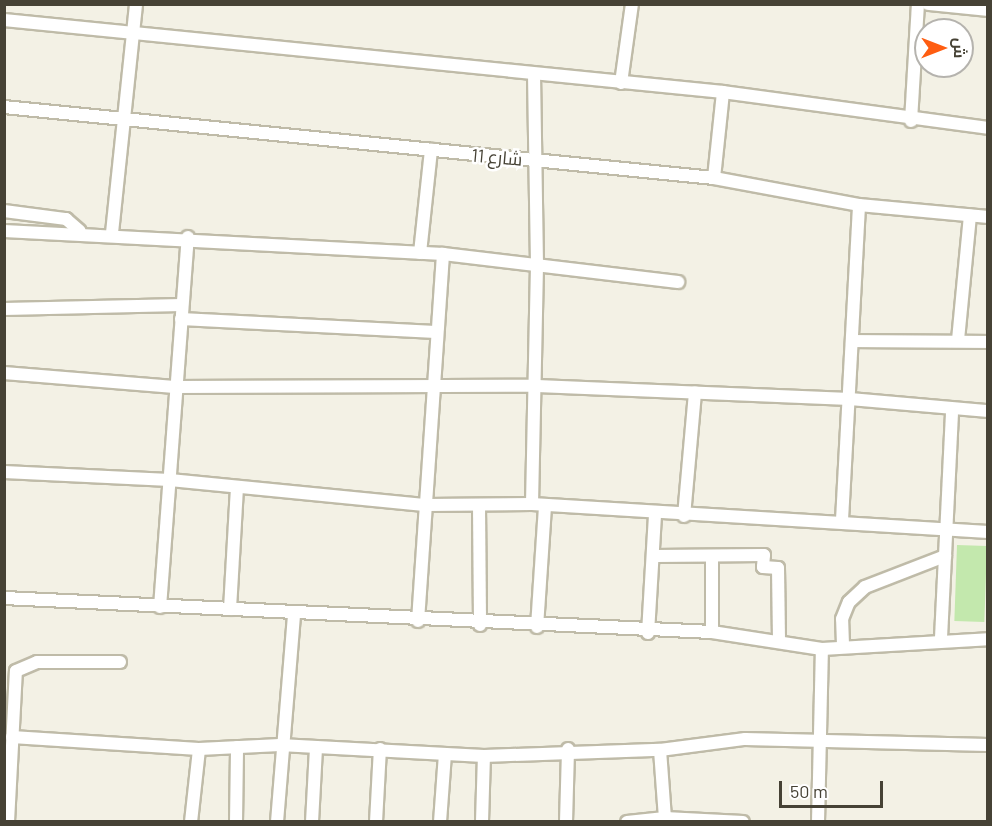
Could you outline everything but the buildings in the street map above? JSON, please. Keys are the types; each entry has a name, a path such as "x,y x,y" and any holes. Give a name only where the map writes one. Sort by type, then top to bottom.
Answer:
{"street":[{"path":"112,233 126,121 136,4"},
{"path":"621,83 632,4"},
{"path":"911,121 918,4"},
{"path":"928,4 987,10"},
{"path":"4,20 134,36 534,76 723,92 911,121 987,128"},
{"path":"534,76 537,160 539,505 537,627"},
{"path":"714,178 723,92"},
{"name":"شارع 11","path":"4,107 714,178 859,205 987,218"},
{"path":"420,253 431,150"},
{"path":"842,520 859,205"},
{"path":"4,211 66,219 80,231"},
{"path":"958,340 970,216"},
{"path":"4,231 80,231 443,254 678,282"},
{"path":"160,607 170,480 174,387 188,237"},
{"path":"418,621 427,504 431,390 443,254"},
{"path":"4,309 182,305"},
{"path":"181,319 436,332"},
{"path":"853,341 987,342"},
{"path":"4,373 174,387 431,390 537,386 694,392 850,399 987,411"},
{"path":"684,516 694,392"},
{"path":"941,638 952,409"},
{"path":"4,472 170,480 427,504 539,505 684,516 842,520 946,531 987,532"},
{"path":"230,609 237,486"},
{"path":"478,506 480,625"},
{"path":"648,633 647,587 656,556 655,514"},
{"path":"656,556 764,555 763,567 778,568 779,640"},
{"path":"843,645 842,619 849,602 865,587 945,556"},
{"path":"711,632 712,557"},
{"path":"4,598 230,609 480,625 648,633 711,632 779,640 822,649 843,645 941,638 987,639"},
{"path":"277,822 280,745 294,613"},
{"path":"818,822 818,740 822,649"},
{"path":"8,822 16,671 37,662 120,662"},
{"path":"12,738 199,749 280,745 484,756 568,749 660,750 745,739 987,745"},
{"path":"237,747 237,822"},
{"path":"312,822 316,747"},
{"path":"191,822 199,749"},
{"path":"376,822 380,749"},
{"path":"566,822 568,749"},
{"path":"660,750 665,818"},
{"path":"441,822 445,754"},
{"path":"482,822 484,756"},
{"path":"627,822 665,818 743,822"}],"green space":[{"path":"957,545 987,546 984,622 954,621"}]}
